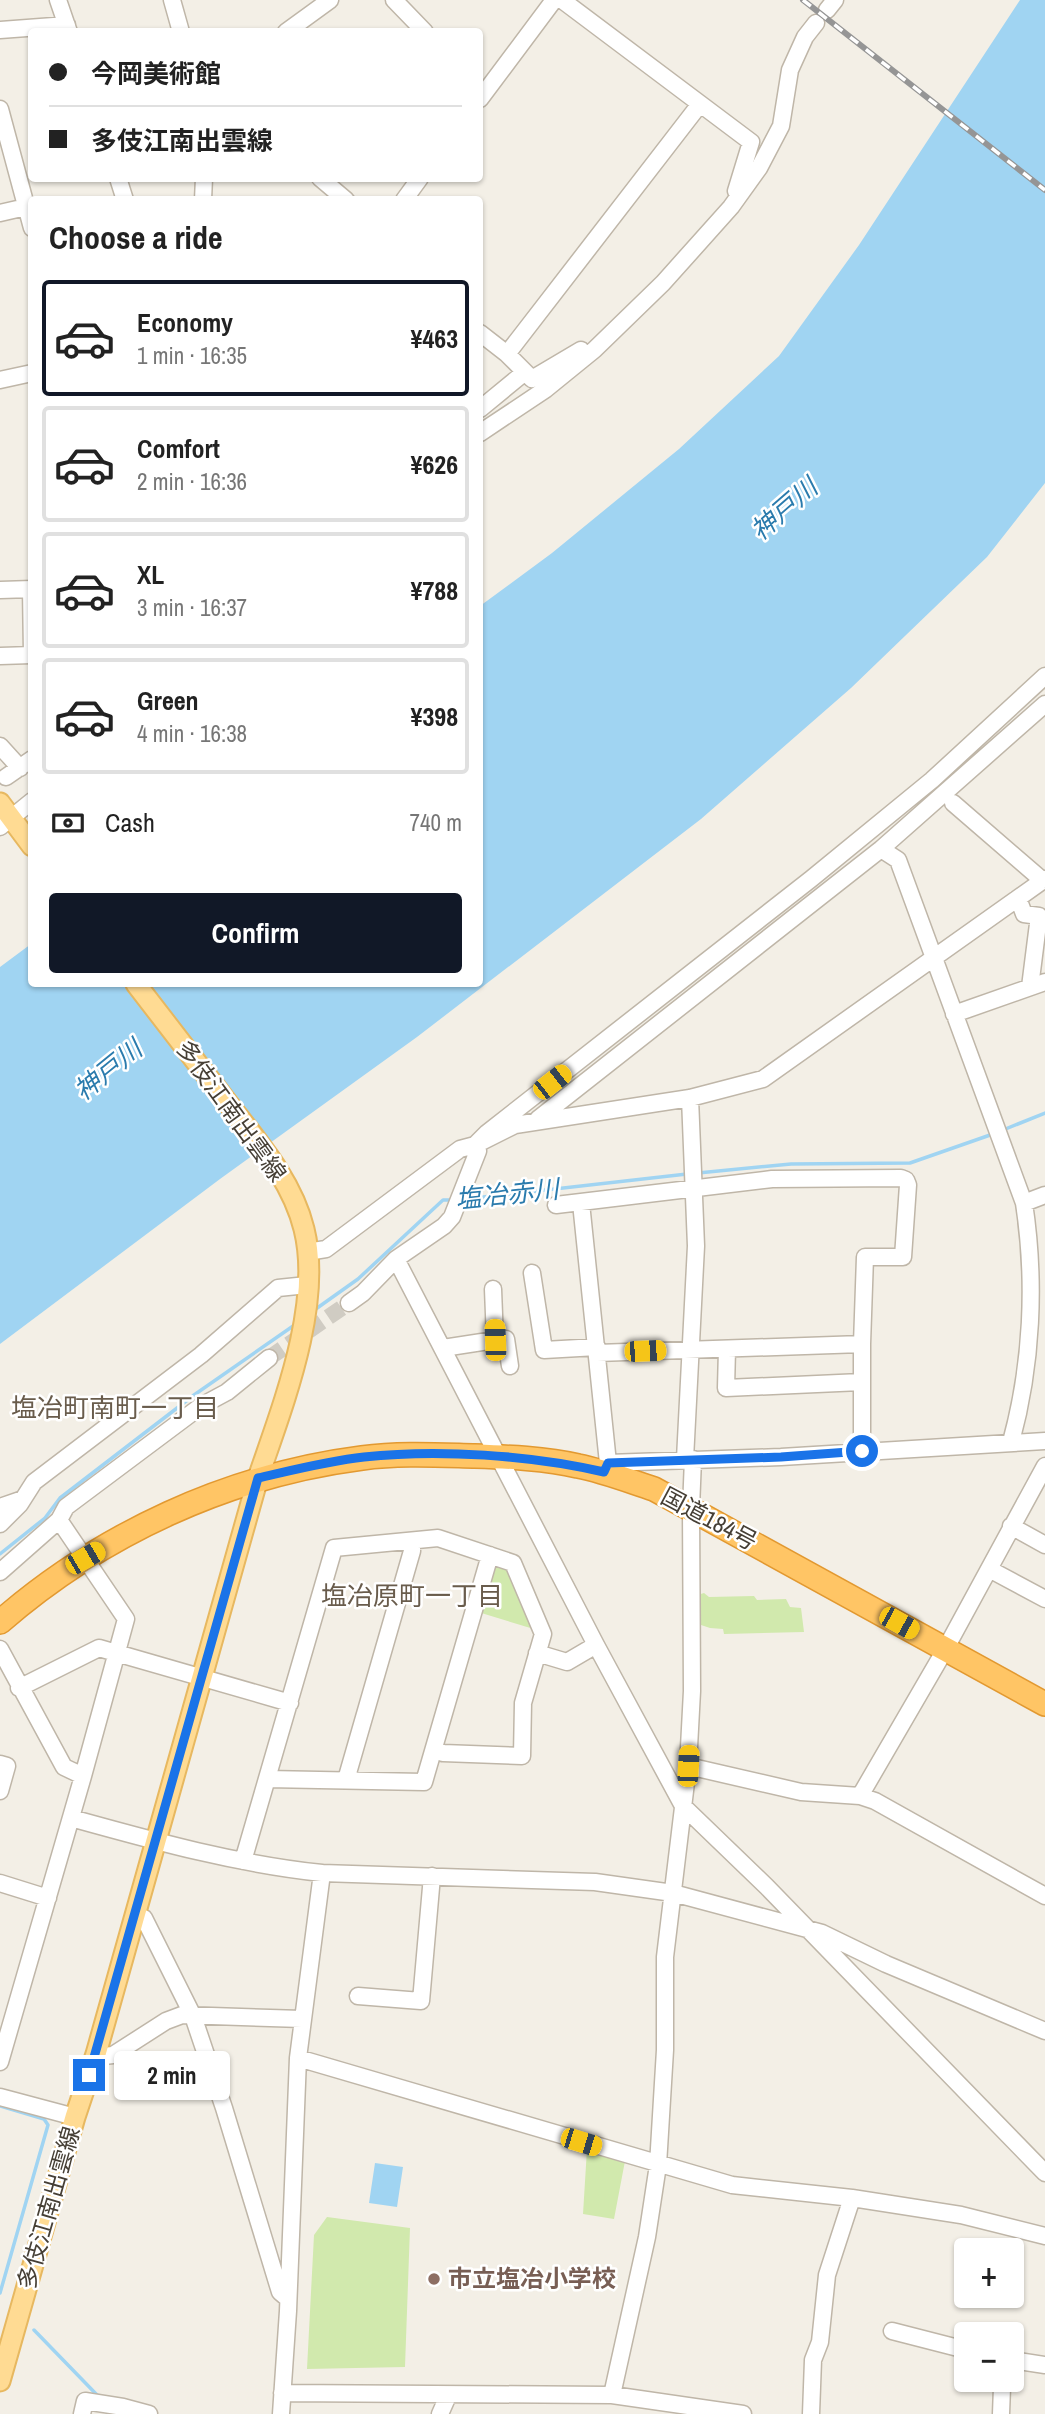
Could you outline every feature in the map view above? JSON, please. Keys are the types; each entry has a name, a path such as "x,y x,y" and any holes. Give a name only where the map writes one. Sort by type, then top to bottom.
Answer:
{"highway":[{"name":"国道184号","path":"0,1622 85,1558 162,1517 258,1478 362,1458 415,1454 500,1457 606,1467 691,1508 1045,1704"}],"main road":[{"name":"多伎江南出雲線","path":"0,2381 75,2118 96,2054 258,1478 289,1386 303,1327 307,1252 297,1208 278,1170 138,987"}],"street":[{"path":"58,0 68,28"},
{"path":"172,0 180,28"},
{"path":"292,28 330,0"},
{"path":"394,0 421,28"},
{"path":"483,89 554,0"},
{"path":"562,0 751,142 731,207"},
{"path":"483,431 545,389 594,350 663,283 731,207 759,168 780,127 790,70 805,37 826,11"},
{"path":"0,30 28,29"},
{"path":"507,354 700,104"},
{"path":"0,109 3,135 28,214"},
{"path":"325,182 341,196"},
{"path":"0,214 26,207"},
{"path":"483,335 532,379 586,347 594,350"},
{"path":"483,407 525,372"},
{"path":"0,380 28,374"},
{"path":"0,590 28,589"},
{"path":"0,656 28,655"},
{"path":"475,1145 932,780 1045,676"},
{"path":"536,1121 881,849 1027,723 1045,704"},
{"path":"0,747 19,768"},
{"path":"307,1252 326,1249 460,1149 475,1145 515,1125 690,1098 763,1079 1044,880 953,803"},
{"path":"13,825 28,806"},
{"path":"881,849 898,860 1024,1203 1032,1304 1021,1400 1011,1442"},
{"path":"954,1014 1037,985 1039,916 1024,914 1018,898"},
{"path":"612,2395 645,2245 658,2165 665,2050 665,1956 688,1766 692,1691 689,1459 696,1246 690,1098"},
{"path":"349,1303 363,1293 396,1258 444,1226 452,1217 478,1152 475,1145"},
{"path":"556,1205 772,1179 906,1180 908,1185 903,1256 864,1257 862,1451"},
{"path":"1024,1203 1045,1195"},
{"path":"581,1203 606,1467 689,1459 781,1457 1045,1441"},
{"path":"396,1258 596,1645 683,1806 767,1888 1045,2173"},
{"path":"532,1273 544,1350 692,1350 862,1344"},
{"path":"0,1524 23,1499 34,1482 201,1355 278,1288 307,1284"},
{"path":"493,1289 495,1340"},
{"path":"443,1348 506,1339 510,1366"},
{"path":"727,1349 726,1388 861,1382"},
{"path":"0,1572 59,1520 66,1507 201,1406 227,1392 268,1358"},
{"path":"860,1796 1043,1475"},
{"path":"0,1507 23,1499"},
{"path":"0,2062 126,1619 59,1520"},
{"path":"1011,1527 1045,1545"},
{"path":"243,1861 334,1548 438,1538 513,1563 543,1634 523,1703 522,1756 443,1753 435,1750"},
{"path":"346,1780 412,1550 412,1541"},
{"path":"267,1779 424,1782 490,1555"},
{"path":"989,1569 1045,1599"},
{"path":"537,1653 567,1662 596,1645"},
{"path":"19,1688 99,1648 290,1703"},
{"path":"0,1650 64,1767 83,1776"},
{"path":"0,1764 7,1766 0,1791"},
{"path":"688,1766 801,1792 860,1796 875,1801 1045,1896"},
{"path":"71,1818 155,1841 280,1869 322,1873 594,1882 673,1894 822,1933 886,1964 1045,2031"},
{"path":"281,2414 298,2058 322,1873"},
{"path":"358,1996 421,2001 432,1876"},
{"path":"0,1883 48,1898"},
{"path":"144,1918 193,2016 280,2292 287,2298"},
{"path":"96,2054 113,2054 166,2021 182,2015 302,2019"},
{"path":"298,2058 732,2185 852,2198 961,2215 1045,2236"},
{"path":"0,2097 75,2118"},
{"path":"811,2414 813,2360 820,2342 827,2275 852,2198"},
{"path":"892,2331 954,2347"},
{"path":"1024,2362 1045,2365"},
{"path":"1001,2414 1002,2392"},
{"path":"282,2393 612,2395 743,2414"},
{"path":"440,2414 448,2396"},
{"path":"82,2414 85,2402 149,2414"}],"green space":[{"path":"492,1565 511,1566 537,1630 478,1612"},
{"path":"704,1593 709,1597 754,1596 757,1600 786,1599 790,1607 801,1608 804,1632 724,1634 723,1629 698,1624 694,1596"},
{"path":"587,2149 625,2161 614,2219 583,2214"},
{"path":"327,2217 410,2228 405,2367 307,2369 314,2235"}],"water":[{"name":"神戸川","path":"1020,0 1045,0 1045,483 987,557 851,688 701,819 483,986 483,604 552,553 679,449 779,356 859,245"},
{"name":"神戸川","path":"28,946 28,987 482,987 0,1344 0,967"},
{"path":"375,2163 403,2167 397,2207 369,2203"}],"waterway":[{"name":"塩冶赤川","path":"1003,1130 1045,1113"},
{"name":"塩冶赤川","path":"698,1173 791,1164 910,1163 993,1134"},
{"name":"塩冶赤川","path":"465,1199 687,1174"},
{"name":"塩冶赤川","path":"313,1311 358,1279 443,1200 454,1200"},
{"name":"塩冶赤川","path":"0,1554 45,1518 60,1498 194,1395 296,1324"},
{"path":"0,2106 44,2119 48,2125 0,2293"},
{"path":"34,2330 99,2397"}],"tunnel":[{"path":"269,1358 349,1303"}],"railway":[{"path":"803,0 1045,190"}],"place":[{"name":"市立塩冶小学校","path":"434,2279"}],"district":[{"name":"塩冶町南町一丁目","path":"115,1408"},
{"name":"塩冶原町一丁目","path":"412,1596"}],"route":[{"path":"89,2075 258,1478 362,1458 415,1454 500,1457 575,1465 604,1472 608,1463 781,1457 862,1451"}]}
